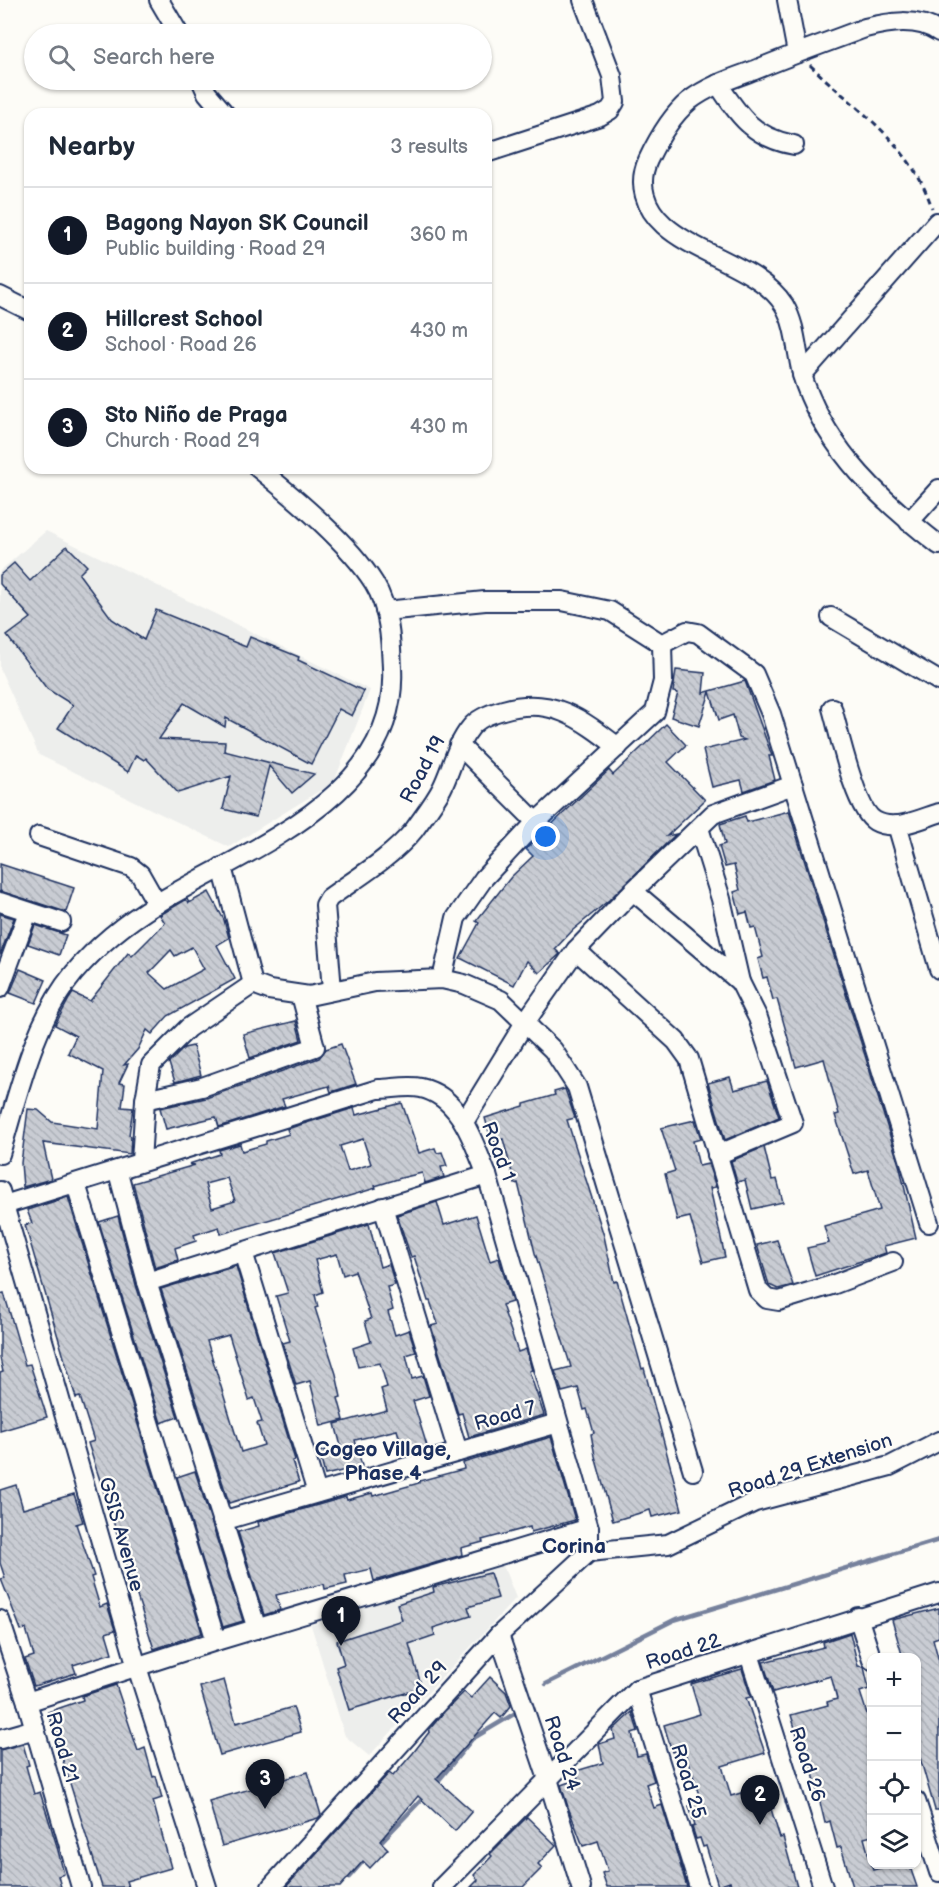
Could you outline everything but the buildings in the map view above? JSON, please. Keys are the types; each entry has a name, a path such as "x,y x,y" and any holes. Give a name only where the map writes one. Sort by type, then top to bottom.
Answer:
{"street":[{"path":"159,0 173,24"},
{"path":"492,151 600,116 610,110 615,102 612,76 583,0"},
{"path":"787,0 798,53"},
{"path":"939,32 914,22 888,22 867,35 798,53 718,84 690,100 674,116 645,167 643,191 651,212 665,226 746,273 768,289 784,305 796,342 802,375 814,409 838,450 871,488 939,545"},
{"path":"718,84 739,115 760,134 776,142 794,145"},
{"path":"206,90 220,108"},
{"path":"802,375 938,223"},
{"path":"0,296 24,308"},
{"path":"0,1154 37,1040 56,999 73,974 95,951 157,904 302,821 335,795 366,758 378,739 389,705 392,676 391,646 384,611 375,584 339,541 297,500 265,474"},
{"path":"909,522 939,489"},
{"path":"384,611 485,601 562,601 610,611 662,644"},
{"path":"831,617 939,681"},
{"path":"662,644 687,631 698,633 754,674 771,714 929,1223"},
{"path":"442,979 456,918 484,878 536,822 655,712 663,681 662,644"},
{"name":"Road 19","path":"332,990 325,905 329,898 392,853 413,830 441,789 459,745 472,724 492,713 524,704 547,705 589,725 618,747"},
{"path":"832,708 862,805 875,821 897,825 939,813"},
{"path":"459,745 536,822"},
{"path":"465,1122 524,1024 576,950 633,891 713,814 793,785"},
{"path":"897,825 938,962"},
{"path":"699,828 721,899 740,982 758,1018 794,1124 717,1155"},
{"path":"39,836 131,867 140,874 157,904"},
{"path":"222,867 253,984"},
{"path":"633,891 740,982"},
{"path":"0,902 61,922"},
{"path":"0,988 28,912"},
{"path":"576,950 676,1041 689,1059 758,1290 767,1299 778,1301 832,1285 893,1262"},
{"path":"253,984 269,990 301,995 375,982 442,979 464,984 501,1000 553,1050 577,1087 693,1471"},
{"path":"141,1161 145,1100 151,1065 188,1028 253,984"},
{"path":"145,1100 202,1086 315,1047 301,995"},
{"name":"Road 1","path":"2,1198 76,1184 118,1172 141,1161 378,1089 420,1088 446,1100 465,1122 487,1175 589,1528"},
{"path":"118,1172 147,1282 257,1629"},
{"path":"147,1282 487,1175"},
{"path":"76,1184 216,1641"},
{"name":"GSIS Avenue","path":"2,1198 136,1667 207,1887"},
{"path":"383,1207 458,1452"},
{"path":"243,1252 317,1493"},
{"name":"Road 7","path":"222,1521 558,1423"},
{"name":"Road 29 Extension","path":"589,1552 668,1544 756,1502 890,1466 939,1441"},
{"path":"27,1702 216,1641 589,1528 589,1552"},
{"name":"Road 29","path":"271,1887 499,1635 589,1552"},
{"name":"Road 22","path":"442,1887 637,1689 939,1593"},
{"path":"858,1617 870,1653"},
{"name":"Road 21","path":"0,1620 27,1702 81,1887"},
{"name":"Road 24","path":"499,1635 548,1779 580,1887"},
{"name":"Road 26","path":"749,1654 823,1887"},
{"name":"Road 25","path":"637,1689 699,1887"},
{"path":"0,1739 35,1729"},
{"path":"921,1815 939,1872"}],"path":[{"path":"798,53 899,146 919,176 938,223"}],"shaded area":[{"path":"46,531 370,690 334,782 229,847 39,755 0,669 0,571"},
{"path":"502,1563 516,1598 369,1756 345,1736 311,1625"}],"waterway":[{"path":"546,1684 674,1620 939,1540"},
{"path":"435,1785 472,1739 514,1714"},
{"path":"377,1846 425,1796"},
{"path":"349,1877 365,1859"}],"place":[{"name":"Bagong Nayon SK Council","path":"341,1646"},
{"name":"Sto Niño de Praga","path":"265,1809"},
{"name":"Hillcrest School","path":"760,1825"}],"district":[{"name":"Cogeo Village, Phase 4","path":"383,1461"},
{"name":"Corina","path":"574,1546"}]}
